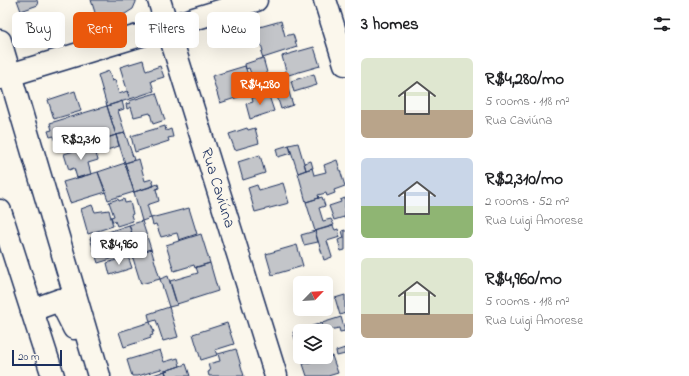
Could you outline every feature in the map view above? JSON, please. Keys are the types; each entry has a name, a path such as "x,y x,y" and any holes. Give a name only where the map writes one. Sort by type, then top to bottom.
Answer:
{"street":[{"name":"Rua Caviúna","path":"159,0 162,12"},
{"path":"199,18 256,0"},
{"path":"325,0 345,64"},
{"path":"5,77 135,37"},
{"path":"0,41 5,77 99,376"},
{"name":"Rua Caviúna","path":"172,48 276,376"},
{"path":"0,211 53,376"},
{"path":"32,310 60,300 96,376"}],"building":[{"path":"17,0 37,0 38,5 21,11"},
{"path":"91,0 136,0 133,9 127,13 95,12"},
{"path":"281,21 285,36 293,34 297,47 263,58 261,52 263,51 260,41 260,27"},
{"path":"314,47 320,66 285,76 284,71 286,71 282,56"},
{"path":"263,58 271,87 257,91 249,68 246,69 245,64"},
{"path":"143,60 146,71 160,66 164,77 151,81 154,91 130,99 120,67"},
{"path":"245,66 254,92 220,103 212,76"},
{"path":"109,71 112,81 115,80 119,94 127,91 130,99 107,106 98,75"},
{"path":"314,74 317,85 294,92 291,81"},
{"path":"287,86 293,105 281,109 275,90"},
{"path":"75,91 81,111 54,119 48,100"},
{"path":"156,93 165,120 153,124 150,113 134,117 131,107 127,109 126,104 130,103 129,101"},
{"path":"268,93 274,111 250,119 246,104 253,102 252,98"},
{"path":"122,101 124,109 118,111 125,133 116,135 107,106"},
{"path":"107,106 116,135 101,140 99,136 63,147 62,144 57,146 54,136 50,137 48,131 52,130 50,123"},
{"path":"165,126 166,131 171,129 173,137 168,138 169,141 135,152 131,136"},
{"path":"247,128 248,130 255,128 259,143 235,150 229,134"},
{"path":"125,133 134,160 125,163 116,135"},
{"path":"116,135 119,146 101,152 100,149 93,152 90,143"},
{"path":"298,143 306,170 298,173 289,145"},
{"path":"289,145 291,153 278,157 276,149"},
{"path":"83,148 88,148 93,152 95,151 98,160 88,163 91,174 77,178 74,168 69,170 64,154"},
{"path":"260,155 265,173 243,180 238,162"},
{"path":"139,159 145,181 152,179 154,186 134,192 125,163"},
{"path":"337,160 345,186 334,190 335,193 327,196 326,193 318,195 319,198 306,202 298,173 312,168 314,175 326,172 324,165"},
{"path":"311,161 313,168 306,170 304,163"},
{"path":"125,163 134,192 108,200 98,172"},
{"path":"98,172 106,192 70,203 63,182"},
{"path":"283,183 289,203 255,212 248,188 257,185 259,190"},
{"path":"158,184 159,188 156,189 159,201 147,205 151,218 142,221 134,192"},
{"path":"322,197 325,206 319,208 323,221 331,219 334,225 315,231 306,202"},
{"path":"345,198 345,219 344,217 334,220 329,206 341,202 340,200"},
{"path":"118,199 119,201 124,199 125,203 130,202 133,221 117,226 111,217 114,216 109,202"},
{"path":"92,205 95,212 109,210 113,226 88,234 81,209"},
{"path":"189,208 197,234 179,240 177,233 161,237 156,224 153,225 151,218"},
{"path":"142,221 151,249 136,254 134,250 137,250 129,225"},
{"path":"129,225 132,233 125,235 131,253 98,263 90,238"},
{"path":"333,226 335,230 338,229 340,237 327,241 332,257 324,260 315,231"},
{"path":"345,230 345,250 341,251 338,240 344,238 342,231"},
{"path":"315,231 318,242 304,245 301,235"},
{"path":"201,234 210,263 195,268 194,265 174,271 166,245"},
{"path":"297,245 303,266 272,275 266,254"},
{"path":"151,249 160,279 141,284 132,255"},
{"path":"128,256 132,268 110,275 107,263"},
{"path":"210,263 218,291 177,304 170,281 198,273 196,267"},
{"path":"168,276 177,305 169,307 160,279"},
{"path":"345,295 345,313 340,315 335,298"},
{"path":"169,307 178,337 163,341 156,320 150,322 148,314"},
{"path":"341,317 345,331 340,332 339,328 333,329 333,324 322,323"},
{"path":"150,322 154,332 152,332 153,335 150,336 151,338 124,347 119,332"},
{"path":"227,323 234,344 215,350 217,355 201,360 193,334"},
{"path":"345,348 345,354 337,356 336,351"},
{"path":"236,349 244,376 209,376 208,372 210,371 208,364 220,361 218,354"},
{"path":"160,350 164,362 178,358 180,366 162,372 161,369 138,376 132,376 127,360"},
{"path":"333,359 338,373 328,376 307,376 303,364 333,364"},
{"path":"186,364 190,376 166,376 165,371"},
{"path":"165,371 167,376 150,376"}]}
